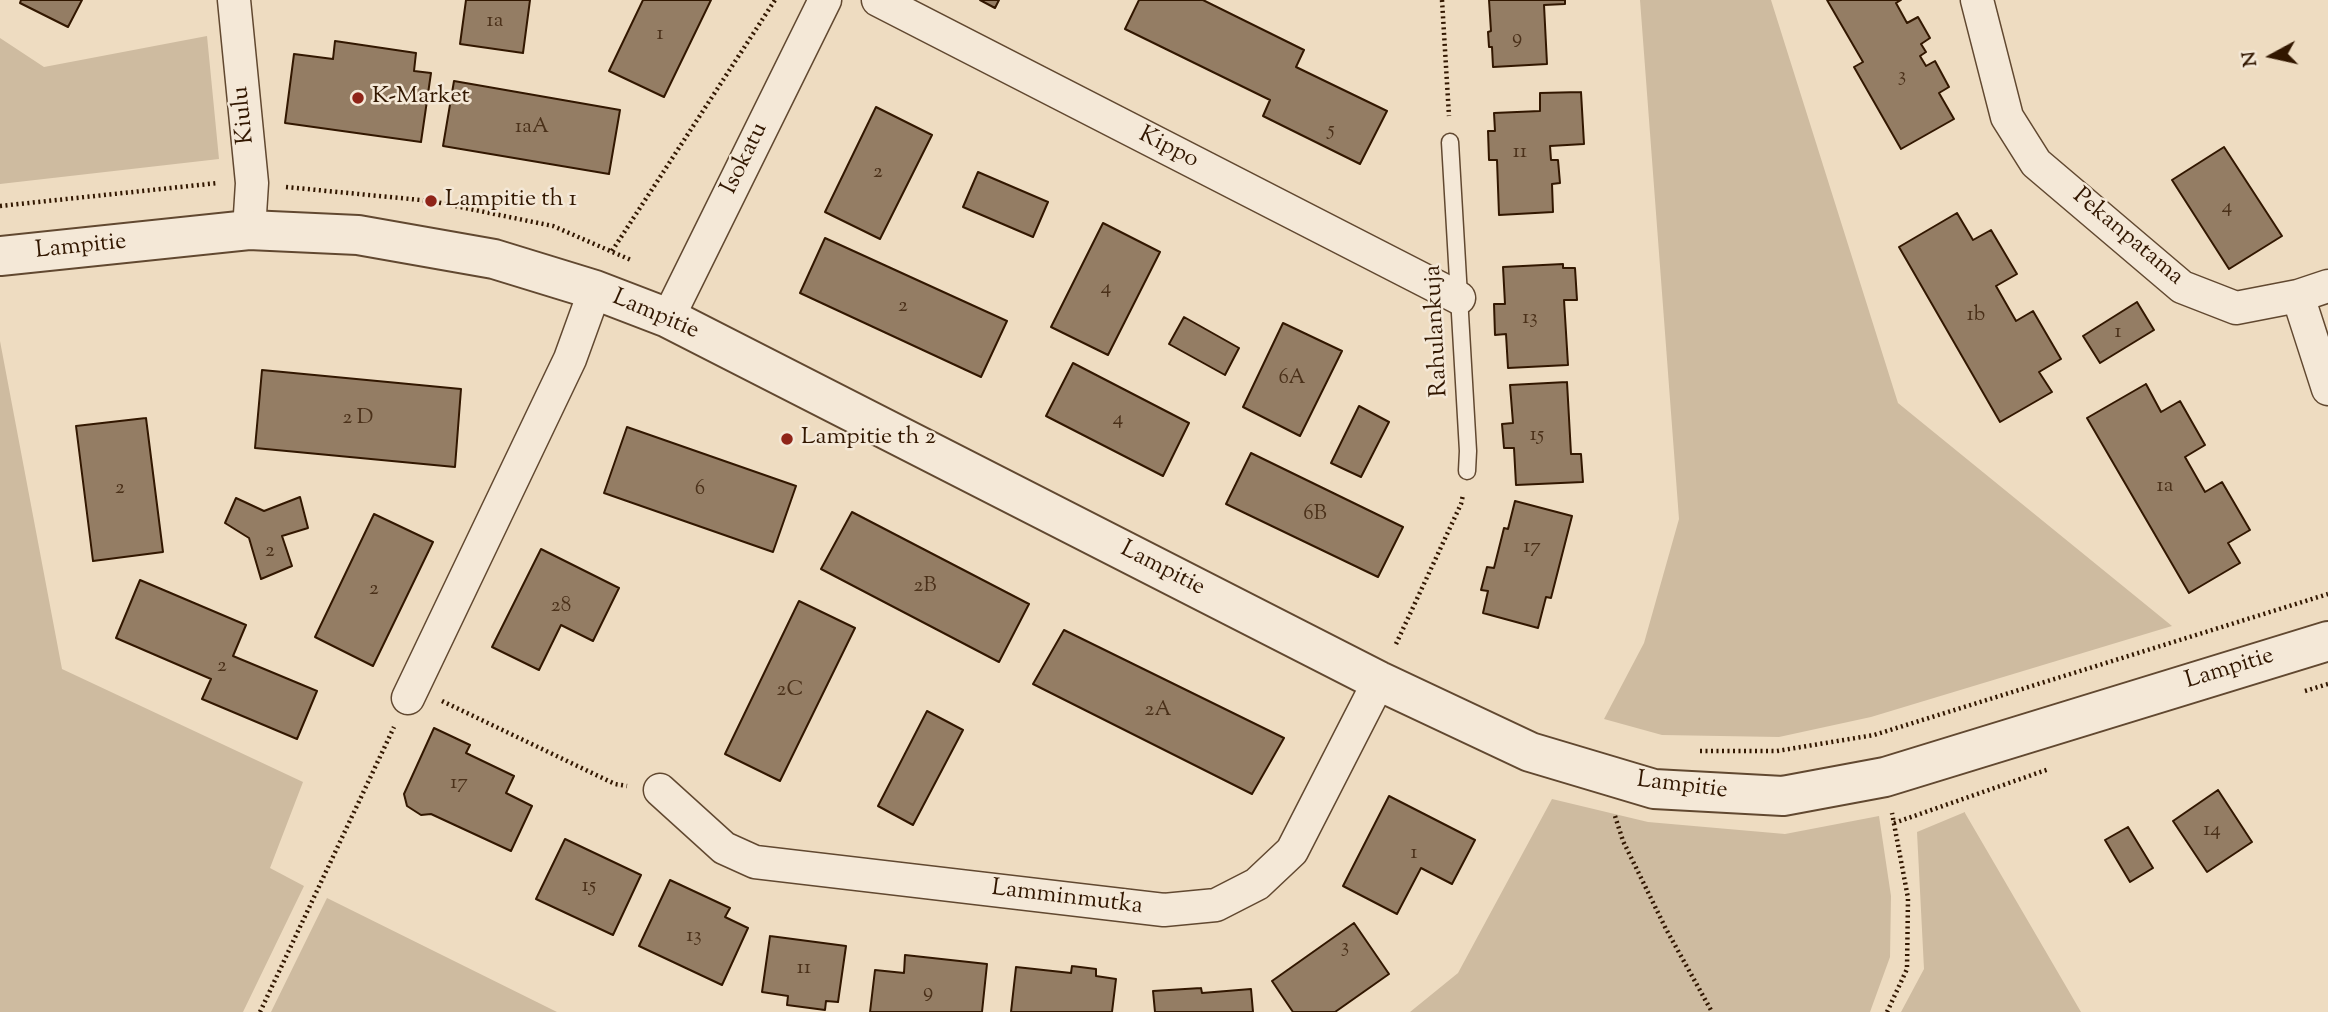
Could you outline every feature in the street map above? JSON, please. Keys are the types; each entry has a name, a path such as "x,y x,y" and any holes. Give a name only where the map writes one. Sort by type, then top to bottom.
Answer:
{"street":[{"name":"Kiulu","path":"234,0 252,183 249,230"},
{"name":"Isokatu","path":"676,301 825,0"},
{"name":"Kippo","path":"878,0 1459,298"},
{"name":"Pekanpatama","path":"1977,0 2007,117 2036,163 2182,286 2235,308 2298,296 2328,286"},
{"name":"Lampitie","path":"0,256 249,230 358,235 494,259 595,290 676,301 1379,681 1530,752 1654,789 1783,796 1885,777 2328,641"},
{"path":"410,693 570,359 595,290"},
{"path":"2298,296 2328,389"},
{"name":"Lamminmutka","path":"660,790 724,848 755,862 1164,910 1216,905 1257,884 1292,851 1379,681"}],"lane":[{"name":"Rahulankuja","path":"1450,142 1467,471"}],"path":[{"path":"595,290 612,251 775,0"},
{"path":"1442,0 1450,142"},
{"path":"0,206 205,183 252,183 431,201 553,226 612,251 676,301"},
{"path":"1384,638 1396,645 1461,504 1467,471"},
{"path":"1697,751 1777,751 1874,735 2328,594"},
{"path":"2302,692 2328,684"},
{"path":"260,1012 410,693 615,785 660,790"},
{"path":"1874,735 1885,777 1908,898 1907,969 1886,1012"},
{"path":"1894,823 2058,766"},
{"path":"1600,773 1623,841 1666,929 1713,1012"}],"shaded area":[{"path":"1640,0 1771,0 1898,403 2172,626 1871,717 1779,737 1662,735 1604,719 1644,643 1679,519"},
{"path":"207,36 219,159 0,184 0,38 44,67"},
{"path":"0,341 62,669 303,782 270,868 304,886 243,1012 0,1012"},
{"path":"1552,799 1648,822 1785,834 1879,816 1891,896 1890,957 1870,1012 1410,1012 1458,973"},
{"path":"1965,812 2081,1012 1901,1012 1924,969 1917,832"},
{"path":"327,898 557,1012 271,1012"}],"building":[{"path":"21,0 82,0 68,27 20,3"},
{"path":"466,0 530,0 523,53 460,44"},
{"path":"643,0 711,0 664,97 609,71"},
{"path":"980,0 999,0 995,8"},
{"path":"1139,0 1203,0 1304,50 1296,67 1387,111 1360,164 1263,116 1270,100 1125,29"},
{"path":"1489,0 1565,0 1565,4 1544,5 1547,64 1493,67 1488,32 1491,31"},
{"path":"1827,0 1901,0 1896,3 1907,23 1918,17 1930,38 1921,44 1926,52 1920,56 1926,66 1935,61 1949,87 1939,93 1954,119 1901,149 1854,67 1863,62"},
{"name":"K-Market","path":"335,41 416,53 414,71 431,73 421,142 285,123 294,54 333,59"},
{"path":"454,81 620,110 609,174 443,146"},
{"path":"1581,92 1584,144 1550,146 1551,160 1558,160 1560,183 1552,184 1553,212 1499,215 1497,160 1489,160 1488,131 1495,131 1494,113 1540,111 1540,93"},
{"path":"876,107 932,135 880,239 825,212"},
{"path":"2224,147 2282,236 2229,269 2172,180"},
{"path":"978,172 1048,202 1033,237 963,207"},
{"path":"1957,213 1973,240 1991,230 2017,274 1996,286 2016,321 2033,311 2061,359 2039,372 2052,392 2000,422 1899,247"},
{"path":"1103,223 1160,252 1108,355 1051,327"},
{"path":"825,238 1007,321 981,377 800,293"},
{"path":"1563,264 1563,268 1575,268 1577,300 1564,300 1568,365 1508,368 1506,334 1495,335 1494,304 1505,304 1503,267"},
{"path":"2137,302 2154,330 2100,363 2083,336"},
{"path":"1184,317 1239,348 1225,375 1169,344"},
{"path":"1283,323 1342,351 1300,436 1243,407"},
{"path":"1073,363 1189,423 1163,476 1046,416"},
{"path":"262,370 461,389 455,467 255,448"},
{"path":"1567,382 1571,454 1581,454 1583,482 1516,485 1514,448 1504,448 1502,424 1513,423 1510,385"},
{"path":"2146,384 2161,412 2180,401 2205,445 2185,457 2205,492 2222,482 2250,530 2228,543 2240,563 2189,593 2087,418"},
{"path":"1359,406 1389,422 1361,477 1331,463"},
{"path":"146,418 163,552 93,561 76,426"},
{"path":"627,427 796,486 773,552 604,493"},
{"path":"1251,453 1403,527 1378,577 1226,504"},
{"path":"300,497 308,528 282,536 292,566 261,579 249,538 225,523 236,498 264,511"},
{"path":"1515,501 1572,516 1551,598 1546,597 1538,628 1483,613 1488,591 1481,590 1487,567 1494,568 1504,528 1508,529"},
{"path":"852,512 1029,604 999,662 821,569"},
{"path":"374,514 433,542 373,666 315,637"},
{"path":"541,549 619,588 593,641 561,625 539,670 492,647"},
{"path":"140,580 246,625 233,656 317,691 297,739 202,699 211,679 116,638"},
{"path":"799,601 855,628 780,781 725,754"},
{"path":"1064,630 1284,738 1252,794 1033,684"},
{"path":"927,711 963,730 913,825 878,806"},
{"path":"434,728 470,745 466,753 514,776 506,793 532,806 511,851 431,814 421,815 407,806 404,794"},
{"path":"2218,790 2252,842 2207,872 2173,821"},
{"path":"1389,796 1475,840 1452,884 1421,868 1397,914 1343,886"},
{"path":"2128,827 2153,868 2130,882 2105,840"},
{"path":"565,839 641,875 613,935 536,899"},
{"path":"670,880 730,908 725,917 748,928 722,985 639,946"},
{"path":"1354,923 1389,974 1335,1012 1293,1012 1272,981"},
{"path":"770,936 846,946 838,1002 826,1001 825,1010 787,1005 788,996 762,992"},
{"path":"905,955 987,964 982,1012 870,1012 875,970 904,973"},
{"path":"1072,966 1096,969 1096,976 1116,979 1112,1012 1011,1012 1016,967 1071,973"},
{"path":"1201,988 1202,993 1251,989 1253,1012 1155,1012 1153,991"}],"place":[{"name":"K-Market","path":"358,98"},
{"name":"Lampitie th 1","path":"431,201"},
{"name":"Lampitie th 2","path":"787,439"}]}
